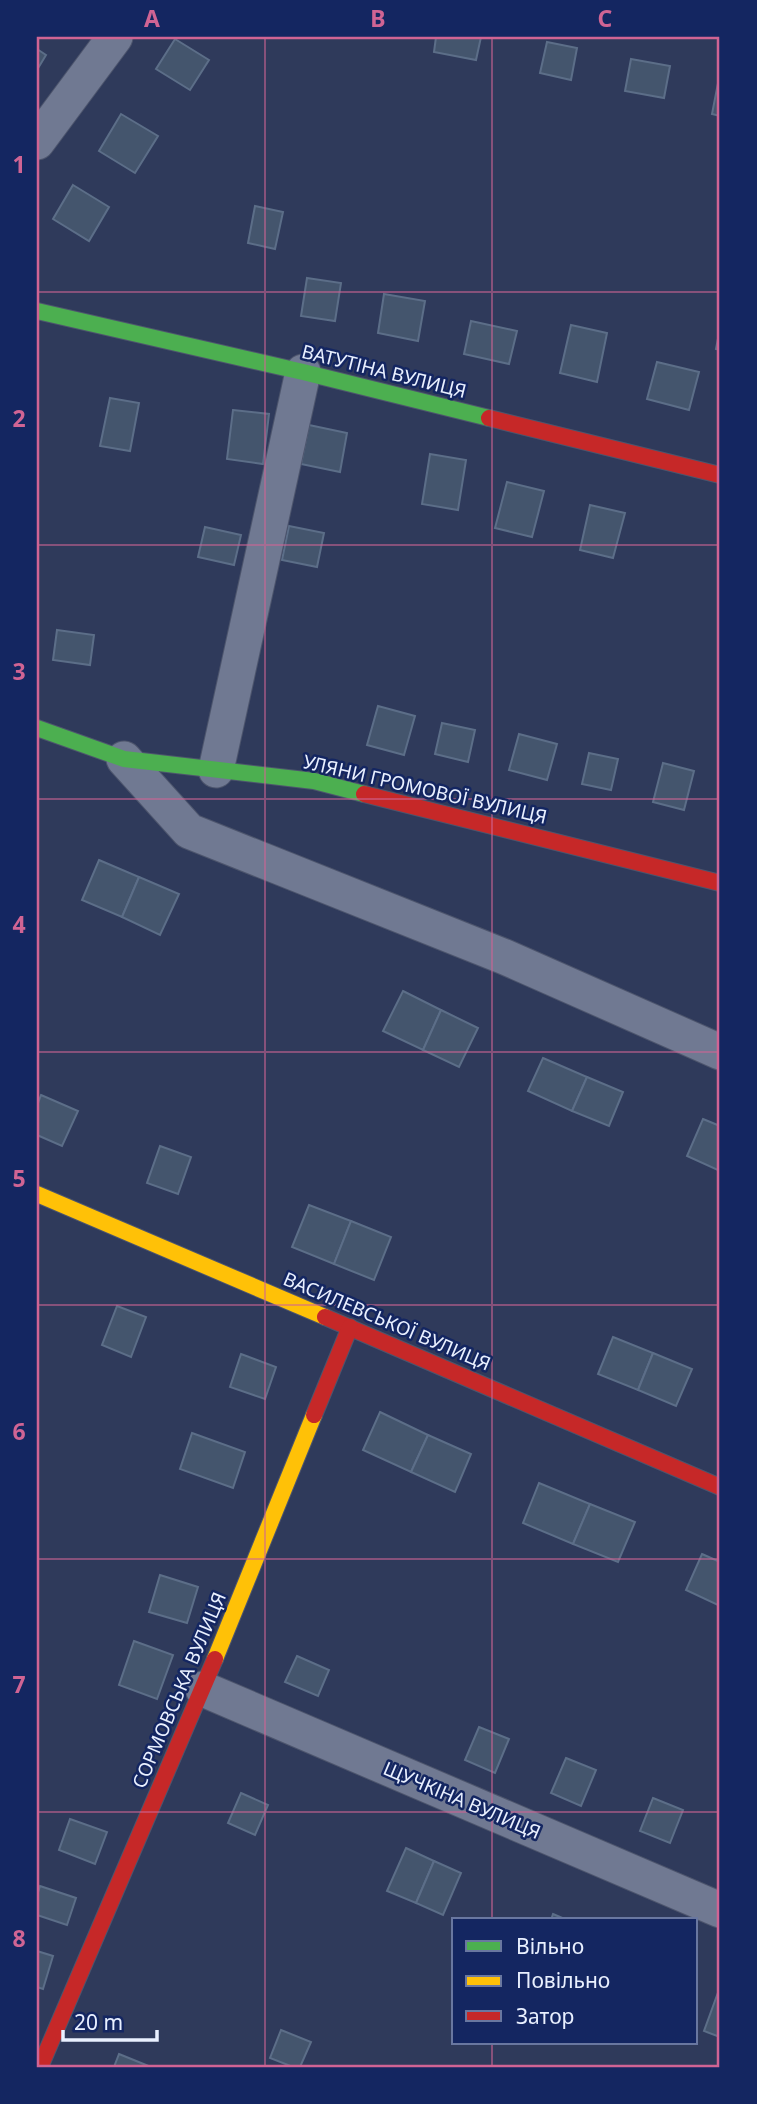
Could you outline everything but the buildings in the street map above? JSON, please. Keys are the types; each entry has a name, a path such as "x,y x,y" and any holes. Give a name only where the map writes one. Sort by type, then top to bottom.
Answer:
{"street":[{"path":"37,142 115,37"},
{"name":"ВАТУТІНА ВУЛИЦЯ","path":"37,311 303,372 720,475"},
{"path":"216,770 303,372"},
{"name":"УЛЯНИ ГРОМОВОЇ ВУЛИЦЯ","path":"37,728 124,759 314,781 720,883"},
{"path":"124,759 189,831 505,957 720,1052"},
{"name":"ВАСИЛЕВСЬКОЇ ВУЛИЦЯ","path":"37,1194 720,1487"},
{"name":"СОРМОВСЬКА ВУЛИЦЯ","path":"40,2067 203,1689 350,1327"},
{"name":"ЩУЧКІНА ВУЛИЦЯ","path":"203,1689 720,1910"}],"traffic: fast":[{"path":"37,311 489,418"},
{"path":"37,728 124,759 314,781 364,794"}],"traffic: slow":[{"path":"37,1194 325,1317"},
{"path":"215,1659 314,1415"}],"traffic: jam":[{"path":"489,418 720,475"},
{"path":"364,794 720,883"},
{"path":"325,1317 720,1487"},
{"path":"314,1415 350,1327"},
{"path":"40,2067 215,1659"}]}
